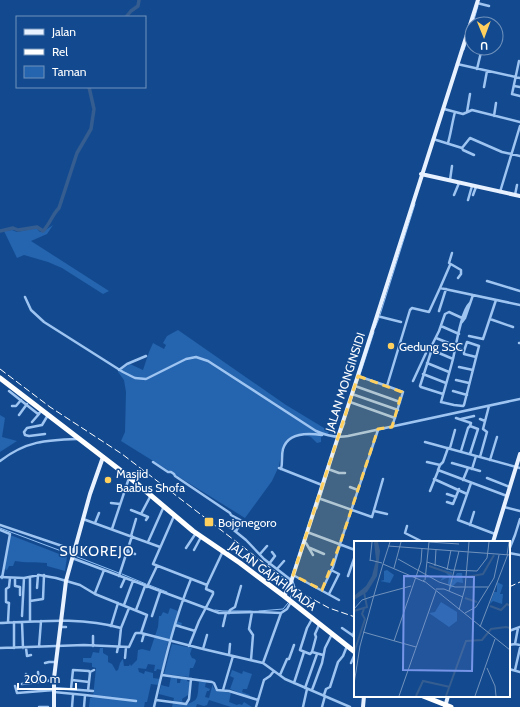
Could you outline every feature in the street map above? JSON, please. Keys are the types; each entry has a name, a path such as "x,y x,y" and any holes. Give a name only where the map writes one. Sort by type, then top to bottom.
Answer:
{"highway":[{"name":"JALAN GAJAH MADA","path":"0,378 22,398 41,412 48,415 151,494 201,537 223,551 320,624 354,652"},
{"path":"424,697 451,707"}],"main road":[{"name":"JALAN MONGINSIDI","path":"474,16 478,2"},
{"name":"JALAN MONGINSIDI","path":"288,600 291,580 294,575 322,485 329,469 351,402 464,47"},
{"path":"423,174 520,196"},
{"path":"493,541 517,468 520,454"},
{"path":"54,707 54,680 66,581 83,519 103,457"},
{"path":"363,707 364,697"}],"street":[{"path":"478,2 489,6"},
{"path":"477,69 480,56"},
{"path":"519,61 519,70 512,95 520,96"},
{"path":"458,65 520,78"},
{"path":"484,87 487,71"},
{"path":"514,86 520,87"},
{"path":"467,113 470,94"},
{"path":"494,116 496,103"},
{"path":"444,109 463,114 472,110 520,122"},
{"path":"448,143 452,131 451,126 455,112"},
{"path":"500,192 520,126"},
{"path":"462,148 469,138 502,152 520,156"},
{"path":"434,139 462,148 463,150 474,155"},
{"path":"450,180 452,166"},
{"path":"454,195 459,182"},
{"path":"515,195 517,185"},
{"path":"473,195 474,186"},
{"path":"468,200 474,186"},
{"path":"387,386 410,310 412,308 429,312 450,264 449,262 452,253"},
{"path":"450,264 461,270 461,274 458,278"},
{"path":"487,281 520,291"},
{"path":"440,288 520,305"},
{"path":"438,311 446,289"},
{"path":"464,351 467,342 477,345 479,348 464,405 461,406 441,402 463,317 473,295"},
{"path":"25,296 31,310 44,322 119,370 136,378 146,379 186,359 192,357 201,358 224,371 316,431 332,437"},
{"path":"469,336 483,339 496,300"},
{"path":"443,394 420,387 423,374 432,347 447,313 463,317"},
{"path":"378,316 401,322"},
{"path":"490,319 513,327"},
{"path":"441,326 459,334"},
{"path":"436,338 464,351 464,354 476,357"},
{"path":"432,350 453,359"},
{"path":"413,381 426,353"},
{"path":"119,370 127,364 146,356"},
{"path":"427,363 449,372"},
{"path":"459,367 473,370"},
{"path":"423,374 446,383"},
{"path":"359,376 402,392 392,427"},
{"path":"456,380 469,383"},
{"path":"356,386 400,402"},
{"path":"9,391 22,398 16,406 12,406"},
{"path":"453,391 467,395"},
{"path":"353,394 398,410"},
{"path":"322,485 280,468 283,449 289,440 297,435 308,433 339,437 520,399"},
{"path":"19,415 28,402"},
{"path":"351,402 395,418"},
{"path":"472,469 487,432 482,429 489,406"},
{"path":"32,422 41,412"},
{"path":"45,434 29,436 25,435 24,432 27,428 42,425 48,415"},
{"path":"460,419 474,416"},
{"path":"468,421 469,417"},
{"path":"456,418 472,423 468,428 461,451"},
{"path":"480,419 485,421"},
{"path":"470,426 478,429 470,454"},
{"path":"322,590 331,570 378,429"},
{"path":"430,491 440,465 443,462 449,448 455,430"},
{"path":"490,460 497,436"},
{"path":"0,461 17,450 39,442 80,439"},
{"path":"425,442 517,468"},
{"path":"153,462 170,472 230,513 234,518 242,522 236,532"},
{"path":"427,462 440,465"},
{"path":"452,463 480,471"},
{"path":"463,480 468,468"},
{"path":"329,469 339,473 345,473"},
{"path":"438,470 507,496"},
{"path":"112,529 129,477"},
{"path":"487,478 510,487"},
{"path":"319,498 371,517 383,479"},
{"path":"434,479 459,489 467,494"},
{"path":"471,483 457,519 495,534"},
{"path":"350,487 358,490"},
{"path":"447,502 453,504 459,489"},
{"path":"141,514 151,494"},
{"path":"447,494 456,498"},
{"path":"111,503 120,504"},
{"path":"148,542 164,506"},
{"path":"504,506 520,511"},
{"path":"131,510 148,517 146,520"},
{"path":"374,511 387,514"},
{"path":"470,525 474,512"},
{"path":"95,523 99,513"},
{"path":"174,515 153,564 207,585"},
{"path":"229,526 234,518"},
{"path":"83,519 160,547"},
{"path":"120,573 136,519"},
{"path":"510,549 516,535 520,519"},
{"path":"225,523 269,564 291,580"},
{"path":"0,525 31,536 73,554 104,570 120,573 125,578 133,582 219,613 281,613 287,609 288,600"},
{"path":"407,526 405,534 418,541 420,537"},
{"path":"0,530 10,534 1,578 24,578 44,575 80,585 95,594 153,616 160,592"},
{"path":"308,532 354,550"},
{"path":"186,548 196,533"},
{"path":"194,550 201,537"},
{"path":"305,542 313,555"},
{"path":"260,554 267,546"},
{"path":"310,548 324,554"},
{"path":"127,551 135,554"},
{"path":"190,646 195,631 213,593 206,588 223,551"},
{"path":"510,551 520,555"},
{"path":"269,564 275,555 272,552"},
{"path":"348,576 354,559"},
{"path":"277,569 284,561"},
{"path":"136,610 157,566"},
{"path":"95,594 104,570"},
{"path":"329,594 339,574 331,570"},
{"path":"38,575 38,588"},
{"path":"30,601 42,600 44,575"},
{"path":"294,575 339,600"},
{"path":"30,577 30,621"},
{"path":"8,622 9,604 6,602 6,589 9,588 10,578"},
{"path":"16,578 15,586 20,587 20,595"},
{"path":"22,616 24,578"},
{"path":"121,587 125,578"},
{"path":"154,707 170,641 182,600 191,579"},
{"path":"124,605 133,582"},
{"path":"223,626 228,612 236,607 241,586"},
{"path":"111,626 118,603"},
{"path":"117,652 121,628 129,608"},
{"path":"251,660 254,635 249,629 252,612"},
{"path":"263,663 281,613"},
{"path":"142,641 142,634 147,615"},
{"path":"313,619 307,628 300,649 301,651 310,654 312,652 323,655"},
{"path":"0,623 30,621 87,621 121,628"},
{"path":"40,648 41,621"},
{"path":"14,622 14,648"},
{"path":"22,622 27,656 31,656"},
{"path":"312,652 316,636 315,634 320,624"},
{"path":"175,625 195,631"},
{"path":"60,627 66,627"},
{"path":"342,628 354,636"},
{"path":"515,644 519,628"},
{"path":"0,648 93,646 126,647 130,646 136,633 142,634 203,650 263,663 294,683 350,707"},
{"path":"312,690 322,663 325,648 332,634"},
{"path":"203,650 207,635"},
{"path":"93,636 93,646"},
{"path":"223,690 231,656 230,644"},
{"path":"510,645 515,644 520,647 515,670"},
{"path":"280,675 286,659 289,659 294,645"},
{"path":"322,707 326,688 330,687 338,662 343,656 347,646"},
{"path":"125,658 126,647"},
{"path":"294,683 304,652"},
{"path":"303,707 306,688 317,654"},
{"path":"351,663 354,656"},
{"path":"45,664 49,662 56,662"},
{"path":"510,669 520,672"},
{"path":"71,689 73,670 90,672 91,670 94,670"},
{"path":"256,707 264,680 274,671"},
{"path":"38,672 39,681"},
{"path":"88,691 90,672"},
{"path":"26,674 28,683"},
{"path":"162,675 213,682 215,688 232,691 258,700"},
{"path":"156,700 186,704 191,679"},
{"path":"22,684 54,680"},
{"path":"72,680 89,682"},
{"path":"15,686 17,693 71,689 93,691"},
{"path":"54,690 85,696 136,701"},
{"path":"72,707 73,694"},
{"path":"84,707 85,696"},
{"path":"340,707 342,703"},
{"path":"40,707 48,707"}],"highlighted area":[{"path":"358,376 402,392 392,427 378,429 340,544 322,590 293,575"}],"green space":[{"path":"53,225 47,234 31,241 109,291 103,294 62,268 48,262 24,255 17,258 4,231 12,230 17,232 36,228 40,232"},
{"path":"178,330 286,405 329,431 328,435 324,434 321,437 321,442 317,443 311,437 301,434 289,439 282,450 279,466 272,481 245,518 121,441 125,432 126,392 124,380 118,372 130,364 143,370 153,343 164,349 166,345 163,343 167,336"},
{"path":"0,415 5,418 2,437 17,441 0,452"},
{"path":"10,535 67,557 65,571 47,566 47,563 15,561 13,566 9,566 7,570 4,569"},
{"path":"170,608 178,611 176,621 182,623 181,626 175,625 168,642 162,670 157,669 154,671 155,665 148,664 146,669 138,668 139,672 144,674 145,671 153,673 153,678 160,679 158,685 151,684 147,702 145,702 144,707 89,707 90,698 93,697 96,668 92,667 92,663 83,662 83,658 91,658 93,652 99,653 100,648 103,648 103,653 108,656 108,662 112,664 116,671 118,670 123,659 124,666 129,666 130,664 131,666 137,660 138,650 142,649 150,651 158,627 159,616 161,616 163,612 168,614"},
{"path":"172,644 192,648 190,654 196,661 193,668 190,668 189,677 164,674"},
{"path":"232,670 242,674 243,671 252,674 247,689 243,689 242,692 250,695 249,697 230,689 234,678 230,676"},
{"path":"171,677 177,678 177,683 180,683 181,678 187,679 187,681 190,682 188,695 182,699 183,705 192,702 197,698 199,682 206,682 205,687 210,689 207,691 205,697 209,698 213,683 213,687 216,690 231,693 229,702 242,705 244,702 252,707 231,707 209,700 207,705 204,706 197,704 196,707 172,707 174,698 159,694 161,685 169,687"}],"waterway":[{"path":"127,16 138,6 139,0"},
{"path":"475,16 478,6"},
{"path":"0,231 13,228 18,230 37,227 43,231 59,208 77,153 91,129 94,109 89,88"},
{"path":"380,315 415,204"},
{"path":"375,328 379,318"},
{"path":"354,393 374,332"},
{"path":"341,433 345,423"},
{"path":"317,509 330,467"},
{"path":"0,528 72,555"},
{"path":"75,556 119,573"},
{"path":"122,574 146,584"},
{"path":"290,598 295,587 293,581"},
{"path":"149,585 167,592"},
{"path":"259,611 283,609 288,603"},
{"path":"215,610 251,611"}],"railway":[{"path":"0,369 50,407 122,454 307,596 329,608 354,617"},
{"path":"510,587 520,582"}],"place":[{"name":"Gedung SSC","path":"391,346"},
{"name":"Masjid Baabus Shofa","path":"108,480"},
{"name":"Bojonegoro","path":"209,522"}],"district":[{"name":"SUKOREJO","path":"97,551"}]}
